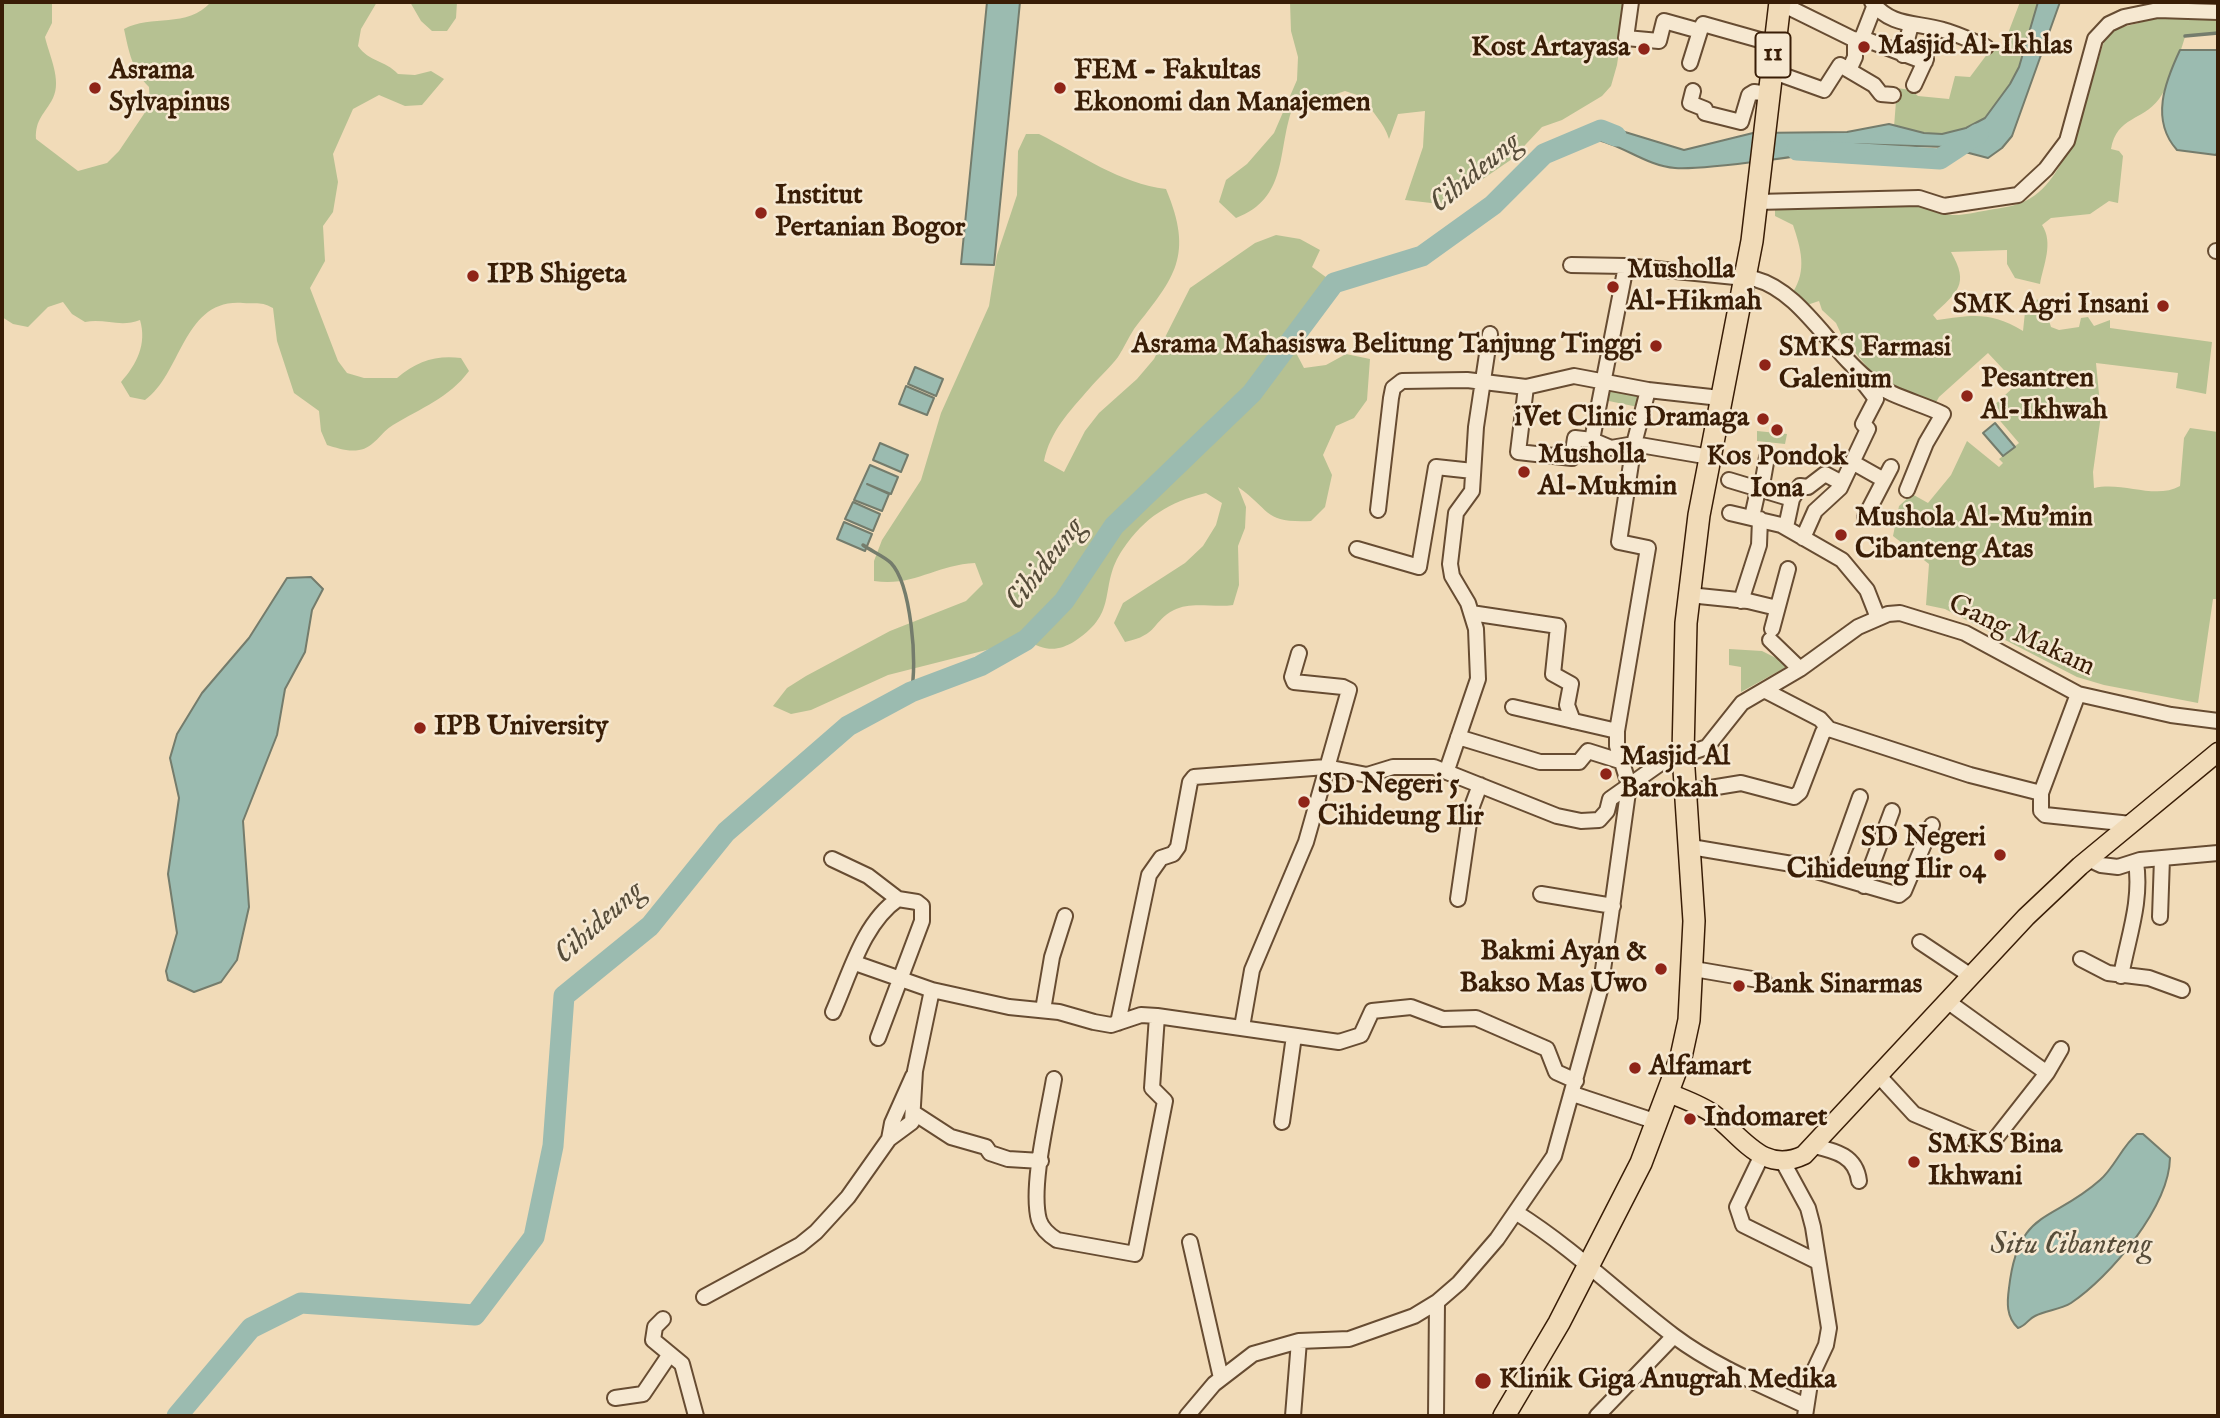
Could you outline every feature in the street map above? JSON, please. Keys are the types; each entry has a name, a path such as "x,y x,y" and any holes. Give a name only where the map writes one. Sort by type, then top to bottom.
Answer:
{"highway":[{"name":"11","path":"1504,1416 1527,1382 1641,1163 1681,1057 1694,969 1691,847 1683,754 1689,595 1720,398 1757,202 1775,38 1788,4"}],"main road":[{"path":"1669,1093 1711,1113 1761,1157 1783,1162 1804,1155 2026,917 2088,859 2218,752"}],"street":[{"path":"1631,2 1626,38 1659,41 1664,21 1700,31"},
{"path":"1849,70 1874,3 1883,14 1911,26 1942,30 1986,47"},
{"path":"1788,4 1859,39 1925,61 1914,85"},
{"path":"1757,202 1919,198 1944,206 2018,195 2046,169 2067,141 2095,39 2109,24 2123,17 2158,10 2218,12"},
{"path":"1689,63 1703,24 1775,38"},
{"path":"1903,55 1911,26"},
{"path":"1771,71 1824,90 1840,65 1874,85 1881,94 1894,95"},
{"path":"1693,90 1690,103 1705,109 1705,113 1741,122 1749,95 1754,92 1768,101"},
{"path":"1571,265 1626,267 1755,279 1783,290 1822,336 1878,386 1943,414 1926,443 1907,490"},
{"path":"1591,440 1626,267"},
{"path":"1447,770 1478,679 1476,629 1450,571 1456,513 1472,491 1490,334"},
{"path":"1803,538 1815,511 1822,502 1836,494 1868,429 1863,424 1876,399 1862,385 1857,369"},
{"path":"1378,510 1391,398 1397,383 1483,380 1527,387 1574,376 1648,390 1720,398"},
{"path":"1527,387 1518,452 1572,458 1575,438 1591,440 1611,448 1633,444 1710,457"},
{"path":"1187,1416 1221,1378 1253,1354 1299,1341 1349,1339 1414,1315 1437,1302 1459,1283 1517,1213 1554,1156 1600,990 1629,785 1617,746 1617,731 1648,548 1619,542 1633,444 1648,390"},
{"path":"1741,601 1759,545 1756,518 1767,457"},
{"path":"1852,462 1887,474 1866,517"},
{"path":"1357,549 1419,568 1436,467 1473,471"},
{"path":"1786,527 1792,499 1800,486 1808,487 1825,474 1842,483"},
{"path":"1729,480 1792,499"},
{"path":"1730,513 1786,527 1842,560 1859,581 1878,618"},
{"path":"1788,569 1771,634 1797,666"},
{"path":"1689,595 1777,608"},
{"path":"1471,613 1558,625 1553,674 1571,684 1567,705 1573,721"},
{"name":"Gang Makam","path":"1480,785 1532,807 1581,821 1600,820 1607,811 1610,799 1661,763 1707,747 1742,703 1766,691 1797,666 1838,640 1878,618 1900,614 1965,633 2027,669 2078,694 2171,715 2218,721"},
{"path":"1242,1027 1252,970 1306,842 1349,690 1343,687 1294,682 1292,677 1298,653"},
{"path":"1766,691 1820,719 1829,729 1970,775 2041,793"},
{"path":"2078,694 2039,805 2045,815 2131,824"},
{"path":"1513,707 1617,731"},
{"path":"1686,792 1715,790 1741,783 1794,797 1800,792 1823,732 1829,729"},
{"path":"1458,737 1541,762 1579,762 1588,751 1623,762"},
{"path":"1118,1023 1149,875 1161,858 1173,854 1178,847 1190,782 1194,777 1325,768 1363,775 1393,767 1447,770 1480,785 1471,809 1458,899"},
{"path":"1832,875 1860,796"},
{"path":"1864,886 1892,811"},
{"path":"1691,847 1792,864 1893,895 1905,891 1932,825"},
{"path":"2088,859 2108,867 2162,858 2218,853"},
{"path":"2160,917 2162,858"},
{"path":"832,859 868,876 898,900"},
{"path":"2121,976 2127,942 2137,911 2139,880 2136,862"},
{"path":"1541,894 1613,906"},
{"path":"833,1012 867,934 887,907 898,900 917,901 922,906 923,914 878,1038"},
{"path":"1043,1010 1052,957 1065,916"},
{"path":"1920,942 1971,976"},
{"path":"2081,959 2121,976 2149,978 2182,990"},
{"path":"855,963 932,989 1009,1007 1043,1010 1094,1022 1118,1023 1134,1017 1157,1016 1339,1042 1361,1034 1372,1011 1411,1007 1443,1019 1476,1018 1541,1046 1552,1056 1556,1072 1574,1088 1657,1122"},
{"path":"1694,969 1764,981"},
{"path":"889,1139 908,1128 914,1114 915,1071 932,989"},
{"path":"1947,1001 2047,1073"},
{"path":"1054,1079 1041,1161 1037,1208 1040,1223 1048,1235 1057,1240 1135,1254 1165,1101 1152,1088 1157,1016"},
{"path":"1282,1122 1294,1036"},
{"path":"1879,1076 1914,1114 1990,1145 2047,1073 2061,1049"},
{"path":"704,1297 800,1245 816,1232 848,1197 889,1139 892,1123 915,1071"},
{"path":"914,1114 951,1137 986,1147 990,1153 1008,1159 1041,1161"},
{"path":"1814,1146 1845,1156 1858,1169 1859,1181"},
{"path":"1761,1157 1739,1201 1738,1216 1743,1225 1818,1262"},
{"path":"1517,1213 1557,1238 1674,1336 1723,1368 1806,1411 1811,1377 1826,1345 1829,1328 1808,1208 1783,1162"},
{"path":"1190,1242 1221,1378"},
{"path":"1436,1416 1437,1302"},
{"path":"663,1319 655,1327 652,1336 654,1343 682,1364 695,1416"},
{"path":"1597,1416 1674,1336"},
{"path":"1293,1416 1299,1341"},
{"path":"615,1398 643,1394 670,1354"}],"green space":[{"path":"2,2 52,2 52,23 45,37 56,83 53,98 39,121 36,139 78,171 107,163 119,151 150,105 149,87 135,67 124,29 146,22 191,16 211,2 377,2 361,29 358,46 362,51 398,74 415,75 431,71 444,79 422,105 405,106 379,95 353,109 333,154 338,182 333,212 323,226 325,261 310,288 338,361 347,373 364,378 397,378 412,367 427,361 452,357 461,358 469,371 444,395 393,425 369,446 359,450 347,450 327,445 321,431 319,411 294,393 277,341 273,308 269,306 243,303 223,305 208,312 195,325 157,388 145,400 130,397 121,382 139,353 142,337 140,320 126,323 85,322 72,314 63,302 48,307 28,327 13,324 2,317"},
{"path":"410,2 457,2 456,18 447,31 432,31 421,21"},
{"path":"1290,2 1626,2 1617,65 1611,86 1602,96 1562,120 1542,127 1512,159 1458,196 1440,204 1405,200 1423,147 1425,111 1398,114 1389,139 1363,97 1345,91 1292,109 1273,186 1265,199 1236,218 1219,202 1226,180 1247,164 1274,133 1297,80 1298,57 1291,31"},
{"path":"2020,2 2045,2 2000,117 1941,139 1894,127 1897,88 1911,90 1918,96 1949,99 1955,76 1970,77 1988,53 2002,49"},
{"path":"2199,16 2218,21 2218,32 2185,37 2171,77 2159,99 2125,124 2114,138 2111,149 2119,151 2123,156 2118,203 2109,201 2090,214 2051,218 2042,225 2047,247 2040,284 2015,278 2007,264 2007,250 1951,252 1960,273 1958,287 1933,315 1937,320 1971,316 1991,317 2023,331 2025,312 2034,312 2037,299 2046,311 2051,327 2059,330 2079,327 2081,318 2088,317 2094,326 2110,320 2110,328 2212,342 2206,394 2176,388 2178,373 2096,363 2101,415 2093,472 2094,488 2105,486 2160,491 2180,486 2184,438 2190,428 2218,432 2218,599 2213,599 2198,703 2104,685 2077,677 1945,609 1926,605 1929,564 1893,536 1899,506 1912,494 1928,503 1951,475 1967,441 1999,467 2003,463 1999,459 2019,443 1990,409 2017,384 1988,353 1939,397 1934,406 1877,379 1843,338 1836,323 1822,310 1819,301 1807,305 1793,292 1800,276 1800,251 1793,225 1775,216 1775,205 1923,205 1941,213 1956,215 2021,203 2039,192 2065,156 2076,132 2104,42 2112,30 2157,18"},
{"path":"1026,134 1039,134 1117,175 1166,189 1179,232 1176,265 1170,280 1134,329 1118,357 1062,422 1051,440 1044,461 1064,472 1085,431 1099,413 1137,379 1154,359 1190,288 1255,243 1276,235 1300,239 1320,250 1312,267 1334,283 1309,309 1294,349 1304,368 1326,365 1346,354 1370,359 1367,400 1354,418 1336,426 1323,455 1332,475 1325,507 1311,521 1284,520 1269,514 1238,487 1246,507 1245,528 1238,546 1239,585 1233,605 1181,607 1167,614 1144,636 1125,642 1114,623 1123,603 1185,563 1203,546 1216,525 1222,503 1206,493 1169,506 1140,528 1115,563 1104,609 1098,619 1089,630 1068,645 1050,649 1026,640 888,675 811,710 791,714 773,706 787,688 890,631 966,601 983,584 975,563 901,581 874,581 874,561 882,540 921,480 941,413 989,306 997,255 1017,195 1018,151"},
{"path":"1608,385 1642,391 1638,407 1604,400"},
{"path":"1757,431 1787,434 1785,444 1757,441"},
{"path":"1729,649 1762,651 1790,665 1741,692 1741,667 1729,665"}],"water":[{"path":"987,2 1020,2 994,265 961,264"},
{"path":"2038,2 2060,2 2012,136 1988,158 1946,147 1852,144 1765,160 1675,168 1654,163 1614,145 1593,139 1589,128 1602,125 1684,150 1753,133 1847,132 1889,124 1924,133 1942,134 1966,128 1985,118 2010,84 2019,67"},
{"path":"2180,50 2218,50 2216,155 2177,150 2164,126 2162,114 2165,88"},
{"path":"915,367 943,379 936,396 908,384"},
{"path":"906,386 934,398 927,415 899,404"},
{"path":"1995,423 2015,447 2003,456 1983,433"},
{"path":"880,443 908,455 901,472 873,460"},
{"path":"870,465 898,477 891,494 867,484 889,494 882,511 854,500"},
{"path":"853,502 880,514 873,531 845,519"},
{"path":"844,522 872,534 865,551 837,539"},
{"path":"311,577 323,589 312,610 305,652 285,689 277,735 243,821 249,907 237,960 221,982 194,992 168,980 166,971 177,933 168,874 179,798 170,758 177,734 202,693 249,638 287,578"},
{"name":"Situ Cibanteng","path":"2137,1134 2143,1134 2170,1158 2160,1198 2149,1219 2119,1259 2086,1291 2071,1303 2039,1314 2018,1328 2009,1314 2008,1299 2020,1243 2040,1220 2083,1194 2100,1180"}],"waterway":[{"path":"2185,36 2218,33"},
{"name":"Cihideung","path":"177,1416 251,1328 301,1303 475,1315 534,1237 553,1146 564,996 650,926 726,832 848,726 911,692 980,666 1026,640 1064,601 1114,526 1252,393 1334,283 1422,256 1493,205 1544,154 1601,130 1616,136"},
{"name":"Cihideung","path":"1797,150 1940,159 1978,134"},
{"path":"863,545 891,563 904,588 913,645 911,692"}],"place":[{"name":"Masjid Al-Ikhlas","path":"1864,47"},
{"name":"Kost Artayasa","path":"1644,49"},
{"name":"Asrama Sylvapinus","path":"95,88"},
{"name":"FEM - Fakultas Ekonomi dan Manajemen","path":"1060,88"},
{"name":"Institut Pertanian Bogor","path":"761,213"},
{"name":"IPB Shigeta","path":"473,276"},
{"name":"Musholla Al-Hikmah","path":"1613,287"},
{"name":"SMK Agri Insani","path":"2163,306"},
{"name":"Asrama Mahasiswa Belitung Tanjung Tinggi","path":"1656,346"},
{"name":"SMKS Farmasi Galenium","path":"1765,365"},
{"name":"Pesantren Al-Ikhwah","path":"1967,396"},
{"name":"iVet Clinic Dramaga","path":"1763,419"},
{"name":"Kos Pondok Iona","path":"1777,430"},
{"name":"Musholla Al-Mukmin","path":"1524,472"},
{"name":"Mushola Al-Mu'min Cibanteng Atas","path":"1841,535"},
{"name":"IPB University","path":"420,728"},
{"name":"Masjid Al Barokah","path":"1606,774"},
{"name":"SD Negeri 5 Cihideung Ilir","path":"1304,802"},
{"name":"SD Negeri Cihideung Ilir 04","path":"2000,855"},
{"name":"Bakmi Ayan & Bakso Mas Uwo","path":"1661,969"},
{"name":"Bank Sinarmas","path":"1739,986"},
{"name":"Alfamart","path":"1635,1068"},
{"name":"Indomaret","path":"1690,1119"},
{"name":"SMKS Bina Ikhwani","path":"1914,1162"},
{"name":"Klinik Giga Anugrah Medika","path":"1483,1381"}]}
